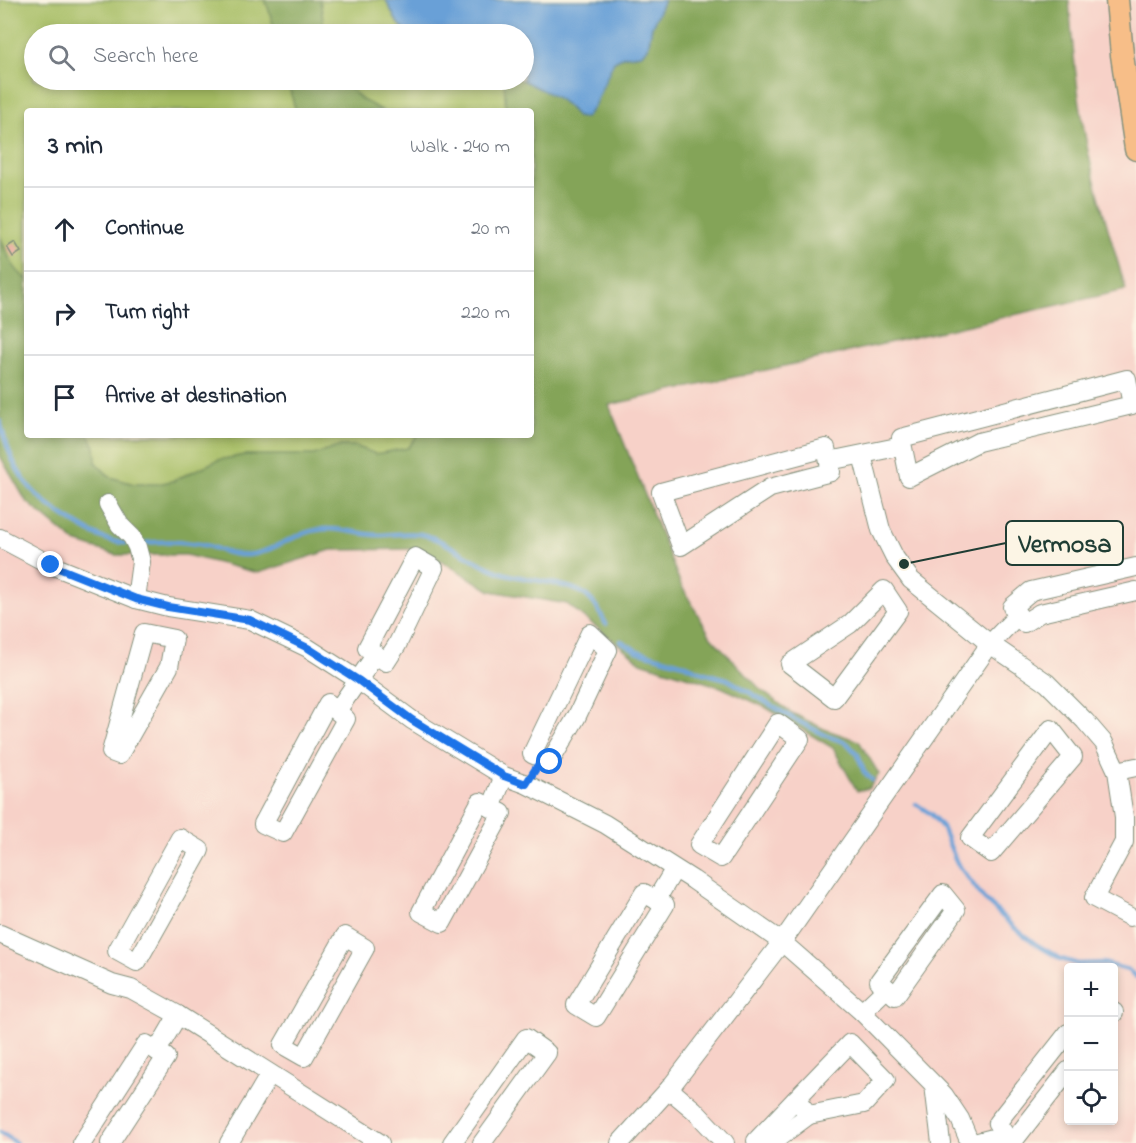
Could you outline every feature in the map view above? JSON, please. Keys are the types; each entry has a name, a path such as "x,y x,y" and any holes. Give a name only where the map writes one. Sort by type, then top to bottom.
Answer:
{"main road":[{"path":"1117,0 1122,55 1136,149"}],"street":[{"path":"1127,379 1132,405 978,442 909,477 902,446 901,438 1127,379"},
{"path":"829,461 902,446"},
{"path":"826,448 829,461 831,472 770,488 681,546 661,492 826,448"},
{"path":"862,455 881,530 895,558 911,580 990,644 1047,683 1104,743 1117,771 1124,817 1124,842 1094,898 1134,919"},
{"path":"108,504 120,525 132,537 137,548 141,562 136,599"},
{"path":"0,538 51,565 136,599 168,607 250,620 308,648 358,680 412,720 504,776 526,784 605,824 693,880 782,942 862,1012 934,1085 952,1106 972,1143 1009,1140 1064,1076"},
{"path":"415,557 434,568 397,645 386,662 376,654 367,648 415,557"},
{"path":"1136,567 1031,591 1012,607 1024,622 1040,613 1136,591"},
{"path":"890,600 911,580"},
{"path":"884,590 890,600 898,611 834,698 790,663 850,624 884,590"},
{"path":"160,636 168,607"},
{"path":"620,1143 669,1089 782,942 990,644 1018,615"},
{"path":"144,633 160,636 174,639 169,667 119,755 111,752 144,633"},
{"path":"590,633 608,650 576,718 550,762 542,759 532,754 590,633"},
{"path":"337,711 376,654"},
{"path":"328,704 337,711 346,719 283,833 262,824 328,704"},
{"path":"1062,742 1085,721"},
{"path":"778,723 800,739 721,858 711,852 699,845 778,723"},
{"path":"1051,729 1062,742 1073,757 991,853 970,838 1051,729"},
{"path":"526,784 542,759"},
{"path":"1117,771 1136,767"},
{"path":"491,807 504,776"},
{"path":"480,802 491,807 502,813 442,923 421,912 480,802"},
{"path":"180,838 200,850 137,962 127,956 117,951 180,838"},
{"path":"693,880 711,852"},
{"path":"656,900 674,870"},
{"path":"644,893 656,900 665,905 596,1017 576,1005 644,893"},
{"path":"943,894 956,910 895,996 886,988 879,981 943,894"},
{"path":"0,934 112,984 132,989 178,1015 375,1142"},
{"path":"345,936 365,948 304,1058 293,1051 283,1046 345,936"},
{"path":"112,984 127,956"},
{"path":"862,1012 886,988"},
{"path":"157,1051 178,1015"},
{"path":"452,1143 526,1038 547,1053 482,1143"},
{"path":"1009,1140 997,1123 1064,1038"},
{"path":"867,1060 889,1040"},
{"path":"758,1143 756,1141 850,1043 886,1080 864,1104 810,1115 771,1143"},
{"path":"82,1143 146,1044 166,1057 110,1143"},
{"path":"229,1143 273,1075 293,1051"},
{"path":"934,1085 941,1143"},
{"path":"669,1089 694,1110 725,1143"},
{"path":"796,1099 810,1115"}],"shaded area":[{"path":"1069,0 1136,0 1136,1143 0,1143 0,456 26,501 116,555 186,555 258,573 331,550 422,549 491,591 567,604 641,662 722,687 765,707 833,748 857,791 824,729 792,713 761,690 711,637 681,585 608,405 1126,290 1102,207 1076,82"}],"green space":[{"path":"0,0 264,0 273,24 24,24 24,90 290,90 295,108 24,108 24,277 13,265 0,235"},
{"path":"264,0 320,0 324,24 273,24"},
{"path":"320,0 386,0 399,24 324,24"},
{"path":"664,0 1069,0 1077,83 1087,145 1126,290 609,405 681,585 711,637 761,690 792,713 824,729 859,741 879,774 869,788 857,791 833,748 765,707 721,687 641,662 567,604 491,591 422,549 331,550 258,573 186,555 116,555 75,542 26,501 0,456 0,235 13,265 24,277 24,438 90,438 95,447 96,463 110,477 134,484 157,484 173,481 218,460 245,455 314,455 341,446 355,446 376,454 408,448 416,438 534,438 534,108 506,108 505,90 534,90 534,84 560,99 577,117 606,77 614,61 624,56 641,54 648,48 652,26"},
{"path":"290,90 352,90 362,100 377,108 295,108"},
{"path":"352,90 505,90 507,108 377,108 362,100"},
{"path":"90,438 416,438 408,448 375,454 355,446 341,446 314,455 245,455 218,460 172,481 157,484 134,484 110,477 96,463 95,447"}],"water":[{"path":"386,0 664,0 652,26 648,48 641,54 624,56 614,61 594,106 585,118 577,117 559,99 534,86 534,24 399,24"}],"building":[{"path":"15,242 21,252 13,257 7,247"}],"waterway":[{"path":"0,421 11,456 26,483 36,494 62,515 89,531 106,539 125,543"},
{"path":"145,543 185,542 208,546 232,554 248,555 268,550 298,536 318,530 335,529 373,535 420,534 441,541 495,570 581,592 593,602 606,624"},
{"path":"621,641 637,651 727,679 794,719 827,736 847,743 858,755 864,772 872,780"},
{"path":"916,804 931,814 942,827 957,863 984,899 1016,929 1061,959 1078,964 1103,963 1128,970 1136,977"},
{"path":"0,1132 16,1143"}],"place":[{"name":"Vermosa","path":"904,564"}],"route":[{"path":"51,565 136,599 168,607 250,620 308,648 358,680 412,720 504,776 526,784 542,759 550,762"}]}
